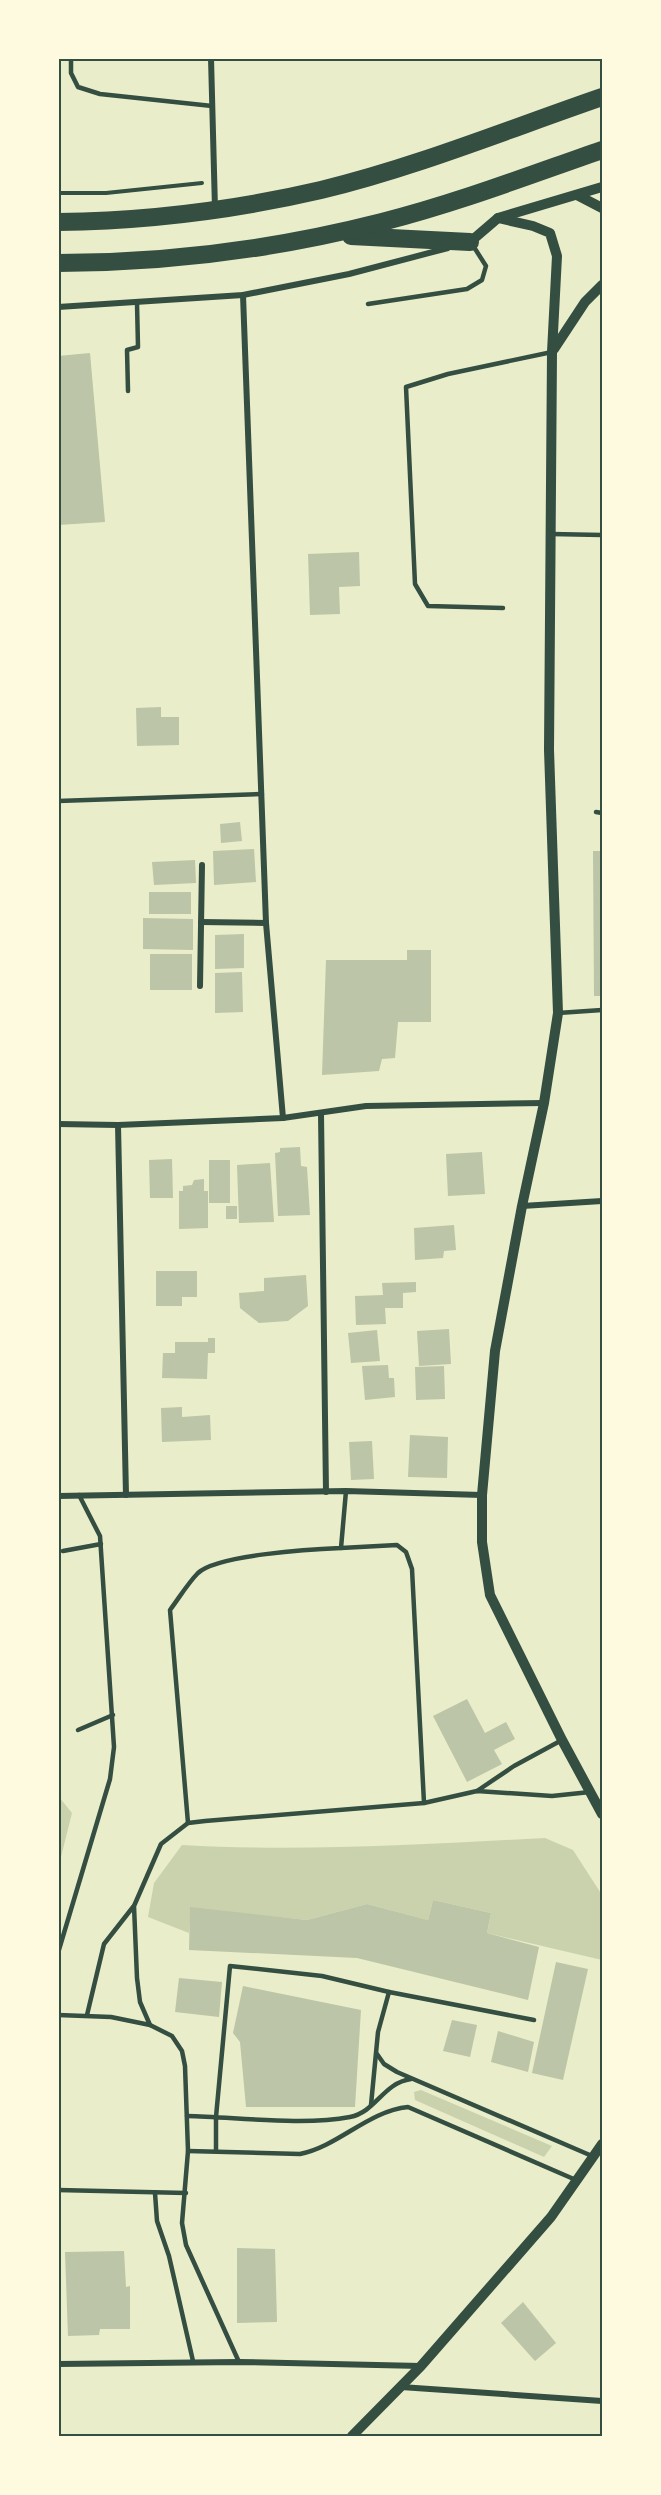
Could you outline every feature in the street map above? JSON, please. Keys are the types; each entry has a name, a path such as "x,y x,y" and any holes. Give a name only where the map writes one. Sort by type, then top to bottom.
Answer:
{"highway":[{"path":"58,222 155,218 215,210 311,192 383,172 603,97"},
{"path":"58,263 199,257 331,234 424,210 603,150"},
{"path":"331,234 470,242"}],"street":[{"path":"211,58 215,210"},
{"path":"58,307 243,295 349,274 470,242 498,218 603,187"},
{"path":"577,195 603,208"},
{"path":"498,218 533,226 550,233 557,256 552,352 549,750 558,1013 544,1102 495,1351 482,1495 482,1542 490,1595 562,1740 603,1814"},
{"path":"552,352 585,303 603,285"},
{"path":"243,295 266,923 283,1118"},
{"path":"200,986 202,866"},
{"path":"201,922 266,923"},
{"path":"58,1124 118,1125 283,1118 366,1106 544,1102"},
{"path":"321,1114 326,1492"},
{"path":"118,1125 126,1495"},
{"path":"522,1206 603,1200"},
{"path":"58,1496 346,1491 482,1495"},
{"path":"352,2436 421,2366 551,2217 603,2144"},
{"path":"58,2364 193,2361 421,2366"},
{"path":"401,2387 603,2401"},
{"path":"365,2424 365,2436"}],"lane":[{"path":"71,58 71,73 78,87 100,94 212,106"},
{"path":"368,304 467,290 482,280 486,266 470,242"},
{"path":"128,391 127,350 138,347 137,303"},
{"path":"503,608 428,606 415,584 405,387 448,374 552,352"},
{"path":"551,534 603,535"},
{"path":"58,801 262,794"},
{"path":"596,812 603,813"},
{"path":"558,1013 603,1010"},
{"path":"341,1548 346,1491"},
{"path":"58,1953 110,1779 114,1747 100,1536 79,1495"},
{"path":"63,1551 101,1544"},
{"path":"188,1823 170,1610 199,1572 212,1564 234,1558 341,1548 397,1545 406,1552 412,1569 424,1803"},
{"path":"78,1730 113,1715"},
{"path":"477,1791 514,1766 562,1740"},
{"path":"87,2015 104,1944 134,1906 161,1844 188,1823 424,1803 477,1791 552,1796 591,1792"},
{"path":"134,1906 140,2002 150,2025"},
{"path":"216,2151 216,2117 230,1966 322,1976 388,1992 534,2020"},
{"path":"371,2105 378,2032 388,1992"},
{"path":"58,2015 87,2015 150,2025 172,2036 182,2051 185,2066 189,2151 182,2223 186,2245 239,2362"},
{"path":"377,2054 384,2064 413,2078 595,2157"},
{"path":"187,2116 305,2120 351,2117 371,2105 392,2084 413,2078"},
{"path":"189,2151 300,2154 316,2151 385,2112 408,2107 578,2181"},
{"path":"58,2190 186,2193"},
{"path":"155,2193 157,2221 169,2256 193,2361"}],"path":[{"path":"58,193 106,193 193,185 214,180"}],"green space":[{"path":"59,1797 72,1813 59,1865"},
{"path":"545,1838 573,1850 602,1895 602,1960 487,1933 491,1913 433,1900 428,1920 367,1904 307,1920 191,1908 189,1933 148,1917 154,1883 182,1845 273,1848 409,1845"},
{"path":"421,2090 552,2146 544,2157 415,2100 414,2092"}],"building":[{"path":"90,353 105,522 58,525 58,356"},
{"path":"359,552 360,586 339,587 340,614 310,615 308,554"},
{"path":"161,707 161,717 179,717 179,745 137,746 136,708"},
{"path":"240,822 242,841 221,843 220,824"},
{"path":"254,849 256,882 214,885 213,851"},
{"path":"593,851 602,851 602,996 594,996"},
{"path":"195,860 196,883 154,885 152,862"},
{"path":"149,892 191,892 191,914 149,914"},
{"path":"143,918 193,919 193,950 143,949"},
{"path":"244,934 244,968 215,969 215,935"},
{"path":"407,950 431,950 431,1022 398,1022 395,1058 382,1059 379,1071 322,1075 326,960 407,960"},
{"path":"150,954 192,954 192,990 150,990"},
{"path":"242,972 243,1012 215,1013 215,973"},
{"path":"300,1147 301,1166 307,1167 310,1215 278,1216 275,1153 280,1152 280,1148"},
{"path":"482,1152 485,1194 448,1196 446,1154"},
{"path":"172,1159 173,1198 150,1198 149,1160"},
{"path":"209,1160 230,1160 230,1203 209,1203"},
{"path":"270,1163 274,1222 239,1223 237,1165"},
{"path":"204,1179 204,1191 208,1191 208,1228 179,1229 179,1191 183,1191 183,1186 192,1185 194,1180"},
{"path":"226,1206 237,1206 237,1219 226,1219"},
{"path":"454,1225 456,1250 444,1251 443,1258 415,1260 414,1228"},
{"path":"156,1271 197,1271 197,1297 182,1297 182,1306 156,1306"},
{"path":"306,1275 308,1306 288,1321 259,1323 240,1308 239,1293 264,1291 264,1278"},
{"path":"416,1282 416,1292 403,1293 403,1308 385,1308 386,1324 356,1325 355,1296 383,1295 382,1283"},
{"path":"449,1329 451,1364 419,1366 417,1331"},
{"path":"377,1330 380,1361 351,1363 348,1333"},
{"path":"208,1338 215,1338 215,1353 208,1353 207,1379 162,1378 163,1353 175,1353 175,1342 208,1342"},
{"path":"388,1365 389,1378 394,1378 395,1397 365,1400 362,1366"},
{"path":"444,1366 445,1399 416,1400 415,1367"},
{"path":"182,1407 182,1417 210,1415 211,1440 162,1442 161,1408"},
{"path":"410,1435 448,1437 447,1478 408,1477"},
{"path":"372,1441 374,1479 351,1480 349,1442"},
{"path":"467,1699 485,1733 506,1722 515,1739 494,1750 502,1764 467,1782 433,1716"},
{"path":"433,1900 491,1913 487,1933 539,1947 528,2000 357,1958 189,1950 190,1907 307,1920 367,1904 428,1920"},
{"path":"556,1962 588,1969 563,2080 532,2073"},
{"path":"179,1978 222,1982 219,2017 175,2012"},
{"path":"243,1986 361,2010 355,2107 246,2107 240,2042 233,2033"},
{"path":"452,2020 477,2025 470,2057 443,2051"},
{"path":"498,2031 534,2042 528,2072 491,2062"},
{"path":"237,2248 275,2249 277,2322 237,2323"},
{"path":"124,2251 126,2287 130,2286 130,2329 100,2329 99,2335 68,2336 65,2252"},
{"path":"523,2302 556,2343 535,2361 501,2323"}]}
